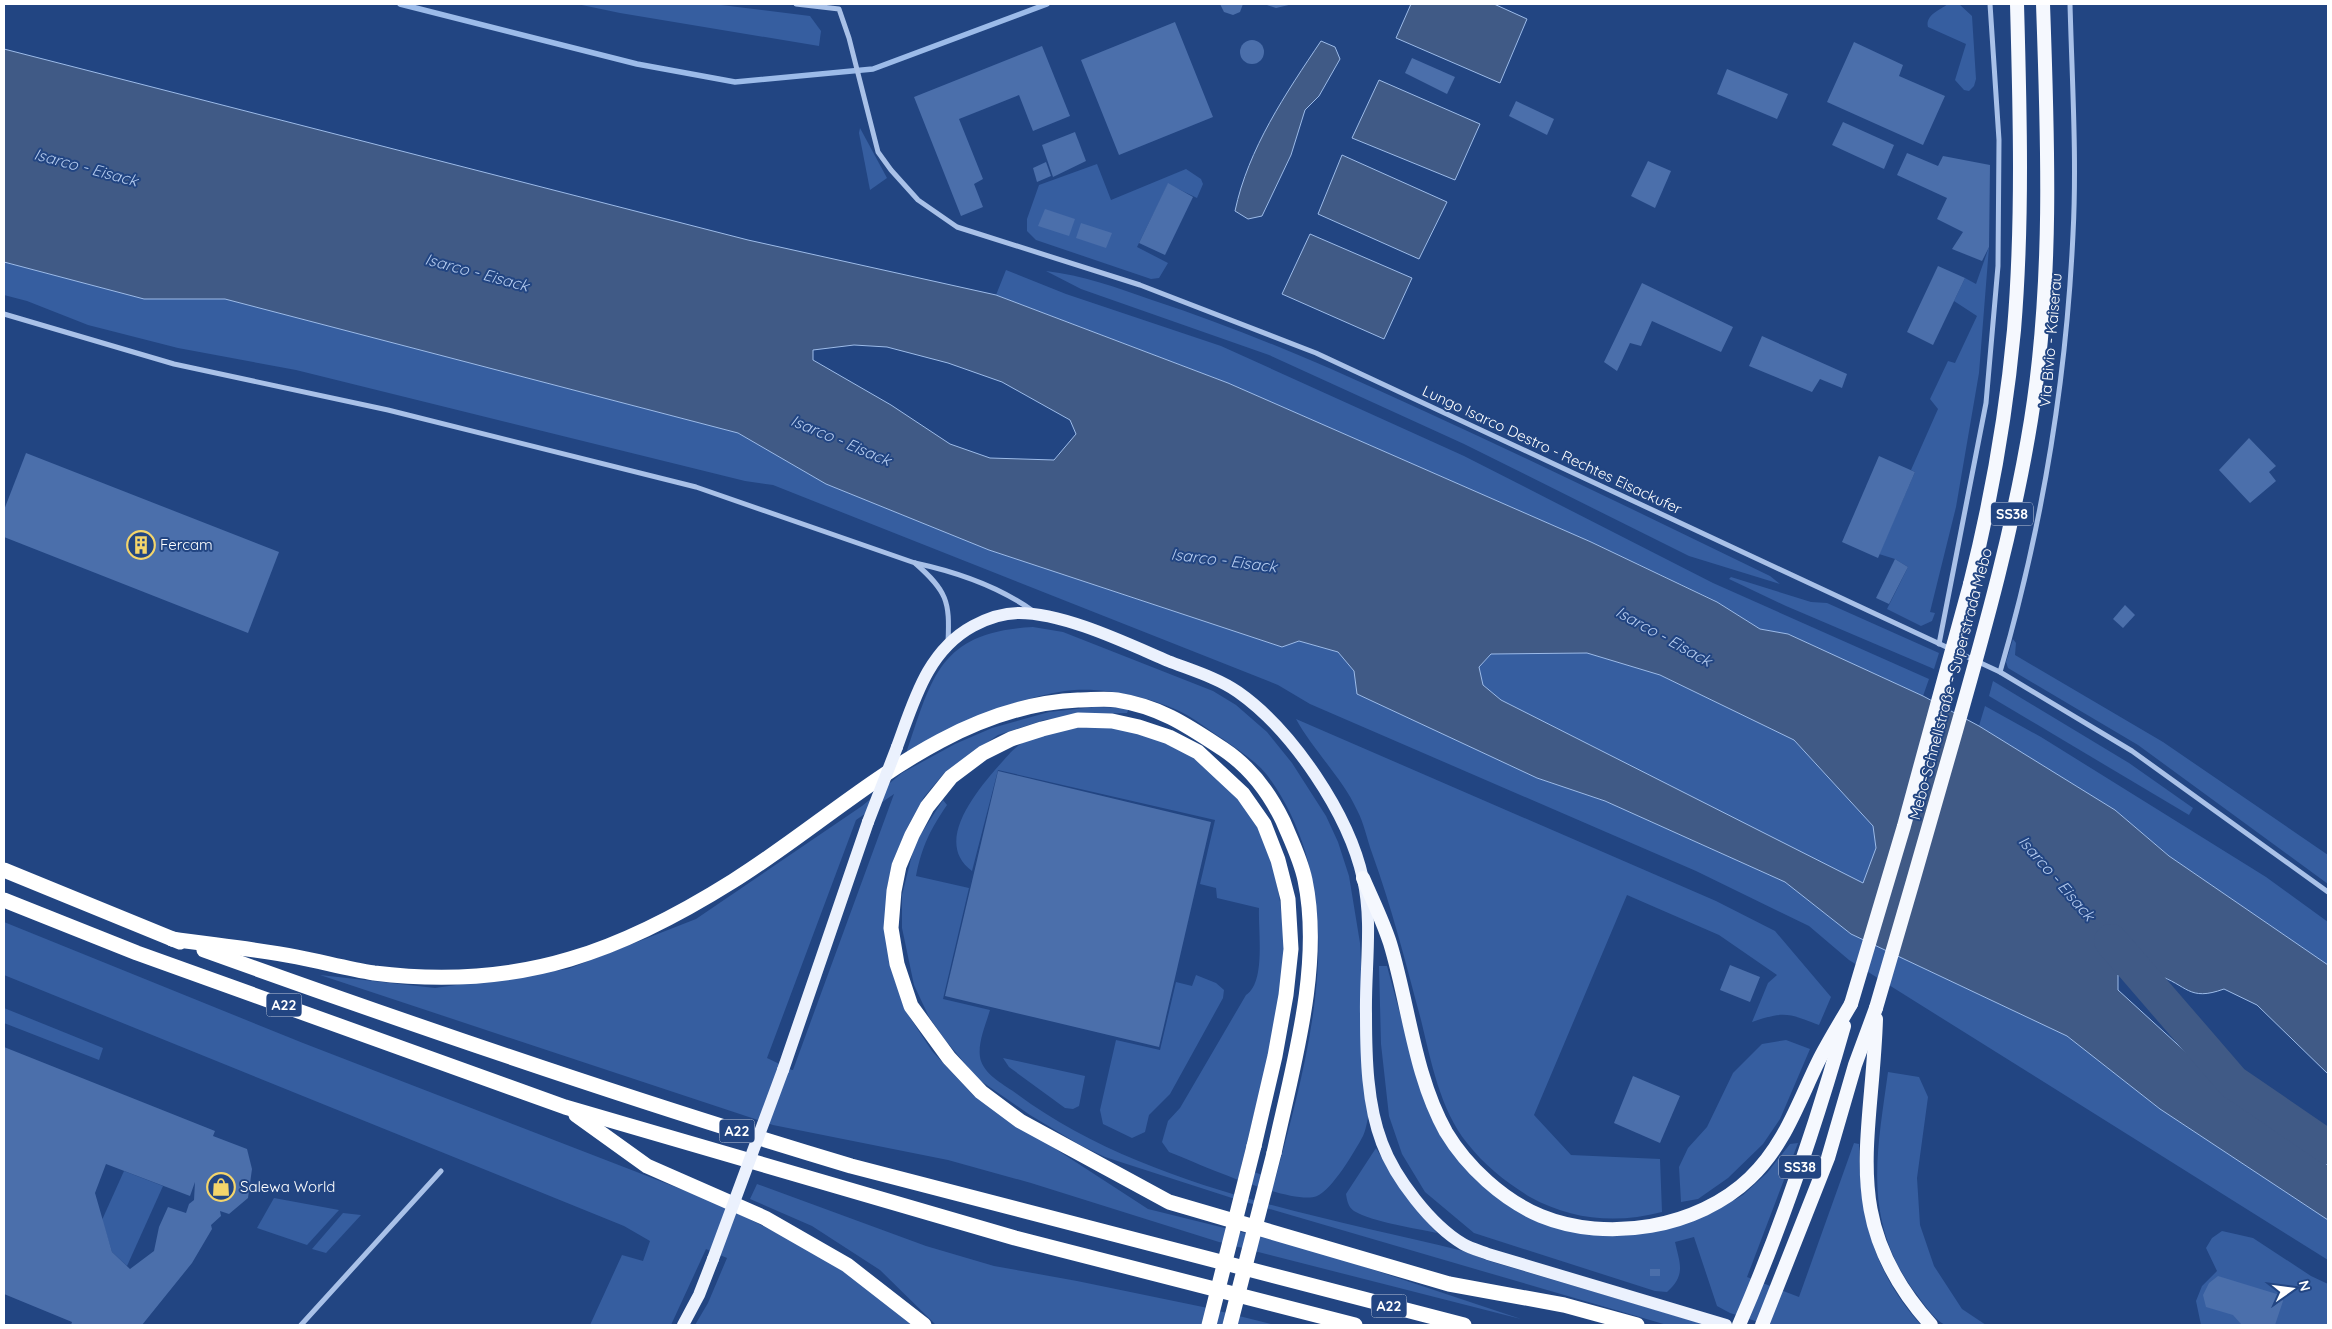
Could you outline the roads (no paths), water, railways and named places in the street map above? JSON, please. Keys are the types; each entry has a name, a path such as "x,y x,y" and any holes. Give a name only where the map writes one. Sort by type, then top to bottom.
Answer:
{"highway":[{"name":"Mebo-Schnellstraße - Superstrada Mebo","path":"1851,1004 1904,826 1970,584 1986,519 1998,453 2014,329 2020,212 2018,4"},
{"name":"Mebo-Schnellstraße - Superstrada Mebo","path":"1876,1008 1983,636 2018,488 2031,418 2040,335 2048,194 2043,4"},
{"path":"172,939 296,957 377,973 435,978 500,974 565,961 612,944 680,913 736,880 924,748 996,716 1056,701 1114,699 1162,711 1241,761 1272,799 1292,841 1305,879 1310,926 1309,976 1274,1153 1230,1325"},
{"path":"1209,1325 1254,1146 1275,1056 1286,995 1291,949 1288,899 1278,860 1264,824 1243,794 1198,752 1169,737 1139,727 1112,722 1078,720 1019,737 983,753 951,777 927,806 899,866 894,891 891,928 897,964 911,1006 949,1058 981,1092 1020,1120 1169,1202 1449,1284 1564,1305 1637,1325"},
{"name":"A22","path":"4,870 172,939 569,1079 808,1153 1464,1325"},
{"path":"1363,878 1390,942 1427,1092 1447,1133 1476,1171 1509,1197 1541,1216 1574,1225 1604,1229 1632,1228 1664,1222 1694,1213 1728,1196 1750,1178 1774,1149 1792,1120 1819,1061 1851,1004"},
{"name":"A22","path":"4,900 137,952 565,1107 1006,1235 1355,1325"},
{"name":"SS38","path":"1739,1325 1763,1270 1805,1154 1851,1004"},
{"path":"1876,1008 1874,1069 1866,1134 1866,1184 1870,1210 1891,1271 1903,1291 1931,1325"},
{"name":"SS38","path":"1762,1325 1828,1158 1855,1065 1876,1008"},
{"path":"565,1107 647,1166 765,1218 846,1265 924,1325"}],"main road":[{"path":"682,1325 699,1295 713,1259 783,1070 868,822 921,684 931,663 948,642 983,621 1006,612 1036,612 1117,639 1237,691 1270,721 1311,767 1341,819 1363,878 1368,922 1366,1015 1369,1080 1374,1114 1382,1143 1404,1185 1429,1215 1462,1244 1488,1254 1726,1325"}],"street":[{"name":"Lungo Isarco Destro - Rechtes Eisackufer","path":"796,4 839,9 849,38 862,96 878,152 891,170 918,200 957,227 1140,285 1316,353 2000,672 2132,751 2328,892"},
{"path":"1939,644 1986,403 1998,266 1999,140 1990,4"},
{"name":"Via Bivio - Kaiserau","path":"2000,672 2024,591 2054,444 2067,330 2073,232 2070,4"},
{"path":"4,314 174,364 388,410 696,487 915,563 947,570 1010,594 1036,612"},
{"path":"915,563 937,582 946,599 949,620 948,642"},
{"path":"301,1325 441,1172"}],"water":[{"path":"1411,4 1494,4 1527,19 1500,83 1396,38"},
{"path":"1321,41 1335,47 1340,59 1319,96 1305,110 1291,155 1262,216 1248,219 1235,211 1249,166 1282,101"},
{"path":"4,49 748,240 996,295 1228,383 1591,542 1717,602 1760,629 1788,634 1923,696 1979,726 2115,810 2169,856 2328,965 2328,1074 2257,1005 2224,989 2212,993 2195,993 2157,975 2143,973 2118,975 2118,990 2223,1086 2312,1144 2328,1166 2328,1220 2160,1109 2067,1036 1851,934 1785,882 1605,801 1537,778 1357,694 1354,671 1338,652 1299,641 1282,647 989,550 826,484 738,433 225,299 144,299 4,262","holes":["854,345 887,347 948,363 1002,382 1070,420 1076,434 1054,460 990,458 950,444 891,405 813,360 813,350","1587,653 1660,675 1794,740 1873,826 1876,848 1863,883 1501,700 1483,685 1479,667 1491,654"]},
{"path":"1379,80 1480,124 1455,180 1352,138"},
{"path":"1342,155 1447,202 1419,259 1318,214"},
{"path":"1310,234 1412,278 1384,339 1282,294"}],"waterway":[{"path":"400,4 637,64 735,82 873,69 1047,4"},
{"name":"Isarco - Eisack","path":"2111,941 2233,1082 2328,1147"}],"place":[{"name":"Fercam","path":"141,545"},
{"name":"Salewa World","path":"221,1187"}]}
